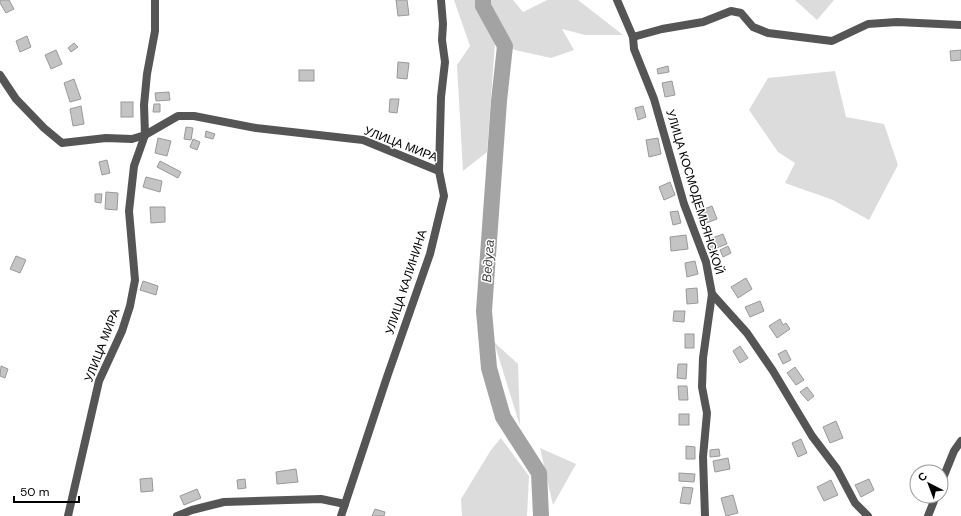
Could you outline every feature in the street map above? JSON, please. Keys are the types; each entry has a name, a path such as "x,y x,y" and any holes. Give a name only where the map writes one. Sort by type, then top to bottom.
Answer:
{"street":[{"name":"УЛИЦА МИРА","path":"68,516 99,381 122,331 135,280 129,211 134,166 145,135 144,105 147,74 155,31 155,0"},
{"name":"УЛИЦА КАЛИНИНА","path":"341,516 430,254 444,196 439,171 441,97 445,62 442,40 443,24 441,0"},
{"name":"УЛИЦА КОСМОДЕМЬЯНСКОЙ","path":"617,0 633,37 634,49 654,99 684,204 706,262 712,294 703,358 702,387 707,413 703,458 705,516"},
{"path":"633,37 662,29 703,22 731,12 740,13 753,27 768,33 832,41 868,24 897,22 961,25"},
{"name":"УЛИЦА МИРА","path":"0,75 16,99 44,128 62,143 106,138 132,139 145,135 178,116 194,116 256,128 362,140 439,171"},
{"path":"712,294 747,333 774,371 812,436 837,469 855,503 868,516"},
{"path":"949,464 954,451 961,441"},
{"path":"177,516 192,510 224,502 321,500 345,504"},
{"path":"928,516 933,504"}],"shaded area":[{"path":"454,0 513,0 523,12 547,0 578,0 623,35 585,35 562,29 574,50 551,58 515,50 495,43 487,152 463,171 457,65 470,46"},
{"path":"795,0 834,0 817,20"},
{"path":"835,71 846,117 884,124 898,165 869,220 833,200 785,183 795,163 778,152 749,110 768,78"},
{"path":"494,342 518,364 520,426"},
{"path":"501,438 529,476 527,516 462,516 461,499 491,450"},
{"path":"540,448 576,464 553,505"}],"building":[{"path":"0,0 9,0 14,9 6,13 0,3"},
{"path":"396,0 407,0 409,15 398,16"},
{"path":"27,36 31,47 20,52 16,41"},
{"path":"74,43 78,47 71,52 68,48"},
{"path":"56,50 62,64 51,69 45,55"},
{"path":"961,50 961,60 951,61 950,51"},
{"path":"398,62 409,63 407,79 397,78"},
{"path":"668,66 669,72 658,74 657,69"},
{"path":"299,70 314,70 314,81 299,81"},
{"path":"74,79 81,99 70,102 64,83"},
{"path":"672,81 675,95 665,97 662,83"},
{"path":"169,92 170,100 156,101 155,93"},
{"path":"390,99 399,99 397,113 389,112"},
{"path":"121,102 133,102 133,117 121,117"},
{"path":"154,104 160,104 160,112 153,112"},
{"path":"81,106 84,124 73,126 70,109"},
{"path":"643,106 646,117 638,120 635,108"},
{"path":"186,127 193,128 191,140 184,139"},
{"path":"206,131 215,134 213,139 205,137"},
{"path":"158,138 171,141 167,156 155,153"},
{"path":"658,138 661,154 649,157 646,140"},
{"path":"193,139 200,142 197,150 190,147"},
{"path":"107,160 110,173 102,175 99,162"},
{"path":"160,161 181,172 178,178 157,167"},
{"path":"146,177 162,181 160,192 143,187"},
{"path":"670,182 675,195 664,200 659,187"},
{"path":"106,192 118,193 117,210 105,209"},
{"path":"95,194 102,194 101,203 95,202"},
{"path":"712,206 717,219 704,224 699,211"},
{"path":"150,207 165,207 165,222 151,223"},
{"path":"678,211 681,223 673,225 670,212"},
{"path":"723,234 727,244 711,250 707,240"},
{"path":"686,235 688,249 671,251 670,237"},
{"path":"728,246 731,253 723,257 720,250"},
{"path":"16,256 26,260 20,273 10,269"},
{"path":"695,261 698,274 687,277 685,263"},
{"path":"746,278 752,289 738,298 731,287"},
{"path":"143,281 158,286 156,295 140,290"},
{"path":"697,288 698,303 687,304 686,289"},
{"path":"760,301 764,311 750,317 745,307"},
{"path":"674,311 685,311 684,322 673,321"},
{"path":"780,319 783,325 786,323 790,329 777,338 769,326"},
{"path":"685,334 694,334 694,348 685,348"},
{"path":"740,346 748,358 740,363 733,351"},
{"path":"786,350 791,360 783,364 778,354"},
{"path":"678,364 687,364 686,379 677,378"},
{"path":"1,366 8,369 5,378 0,376"},
{"path":"795,367 804,380 796,385 787,373"},
{"path":"678,386 687,386 688,400 679,400"},
{"path":"807,387 814,396 808,401 800,392"},
{"path":"679,414 689,414 689,425 679,425"},
{"path":"836,421 843,438 830,443 823,427"},
{"path":"801,439 807,453 798,457 792,443"},
{"path":"686,446 695,447 695,459 686,459"},
{"path":"719,449 720,456 710,457 710,450"},
{"path":"728,458 730,469 715,472 713,461"},
{"path":"296,469 298,482 277,484 276,472"},
{"path":"679,473 695,474 694,482 679,481"},
{"path":"152,478 153,491 141,492 140,479"},
{"path":"245,479 246,488 238,489 237,480"},
{"path":"869,479 874,490 861,497 855,485"},
{"path":"831,480 838,495 824,501 817,487"},
{"path":"683,487 693,488 690,504 680,503"},
{"path":"197,489 201,498 184,505 180,496"},
{"path":"733,495 738,513 726,516 721,498"},
{"path":"375,509 385,512 384,516 372,516"}],"waterway":[{"name":"Ведуга","path":"483,0 483,6 505,46 499,101 484,311 489,368 503,417 539,473 541,516"}]}
